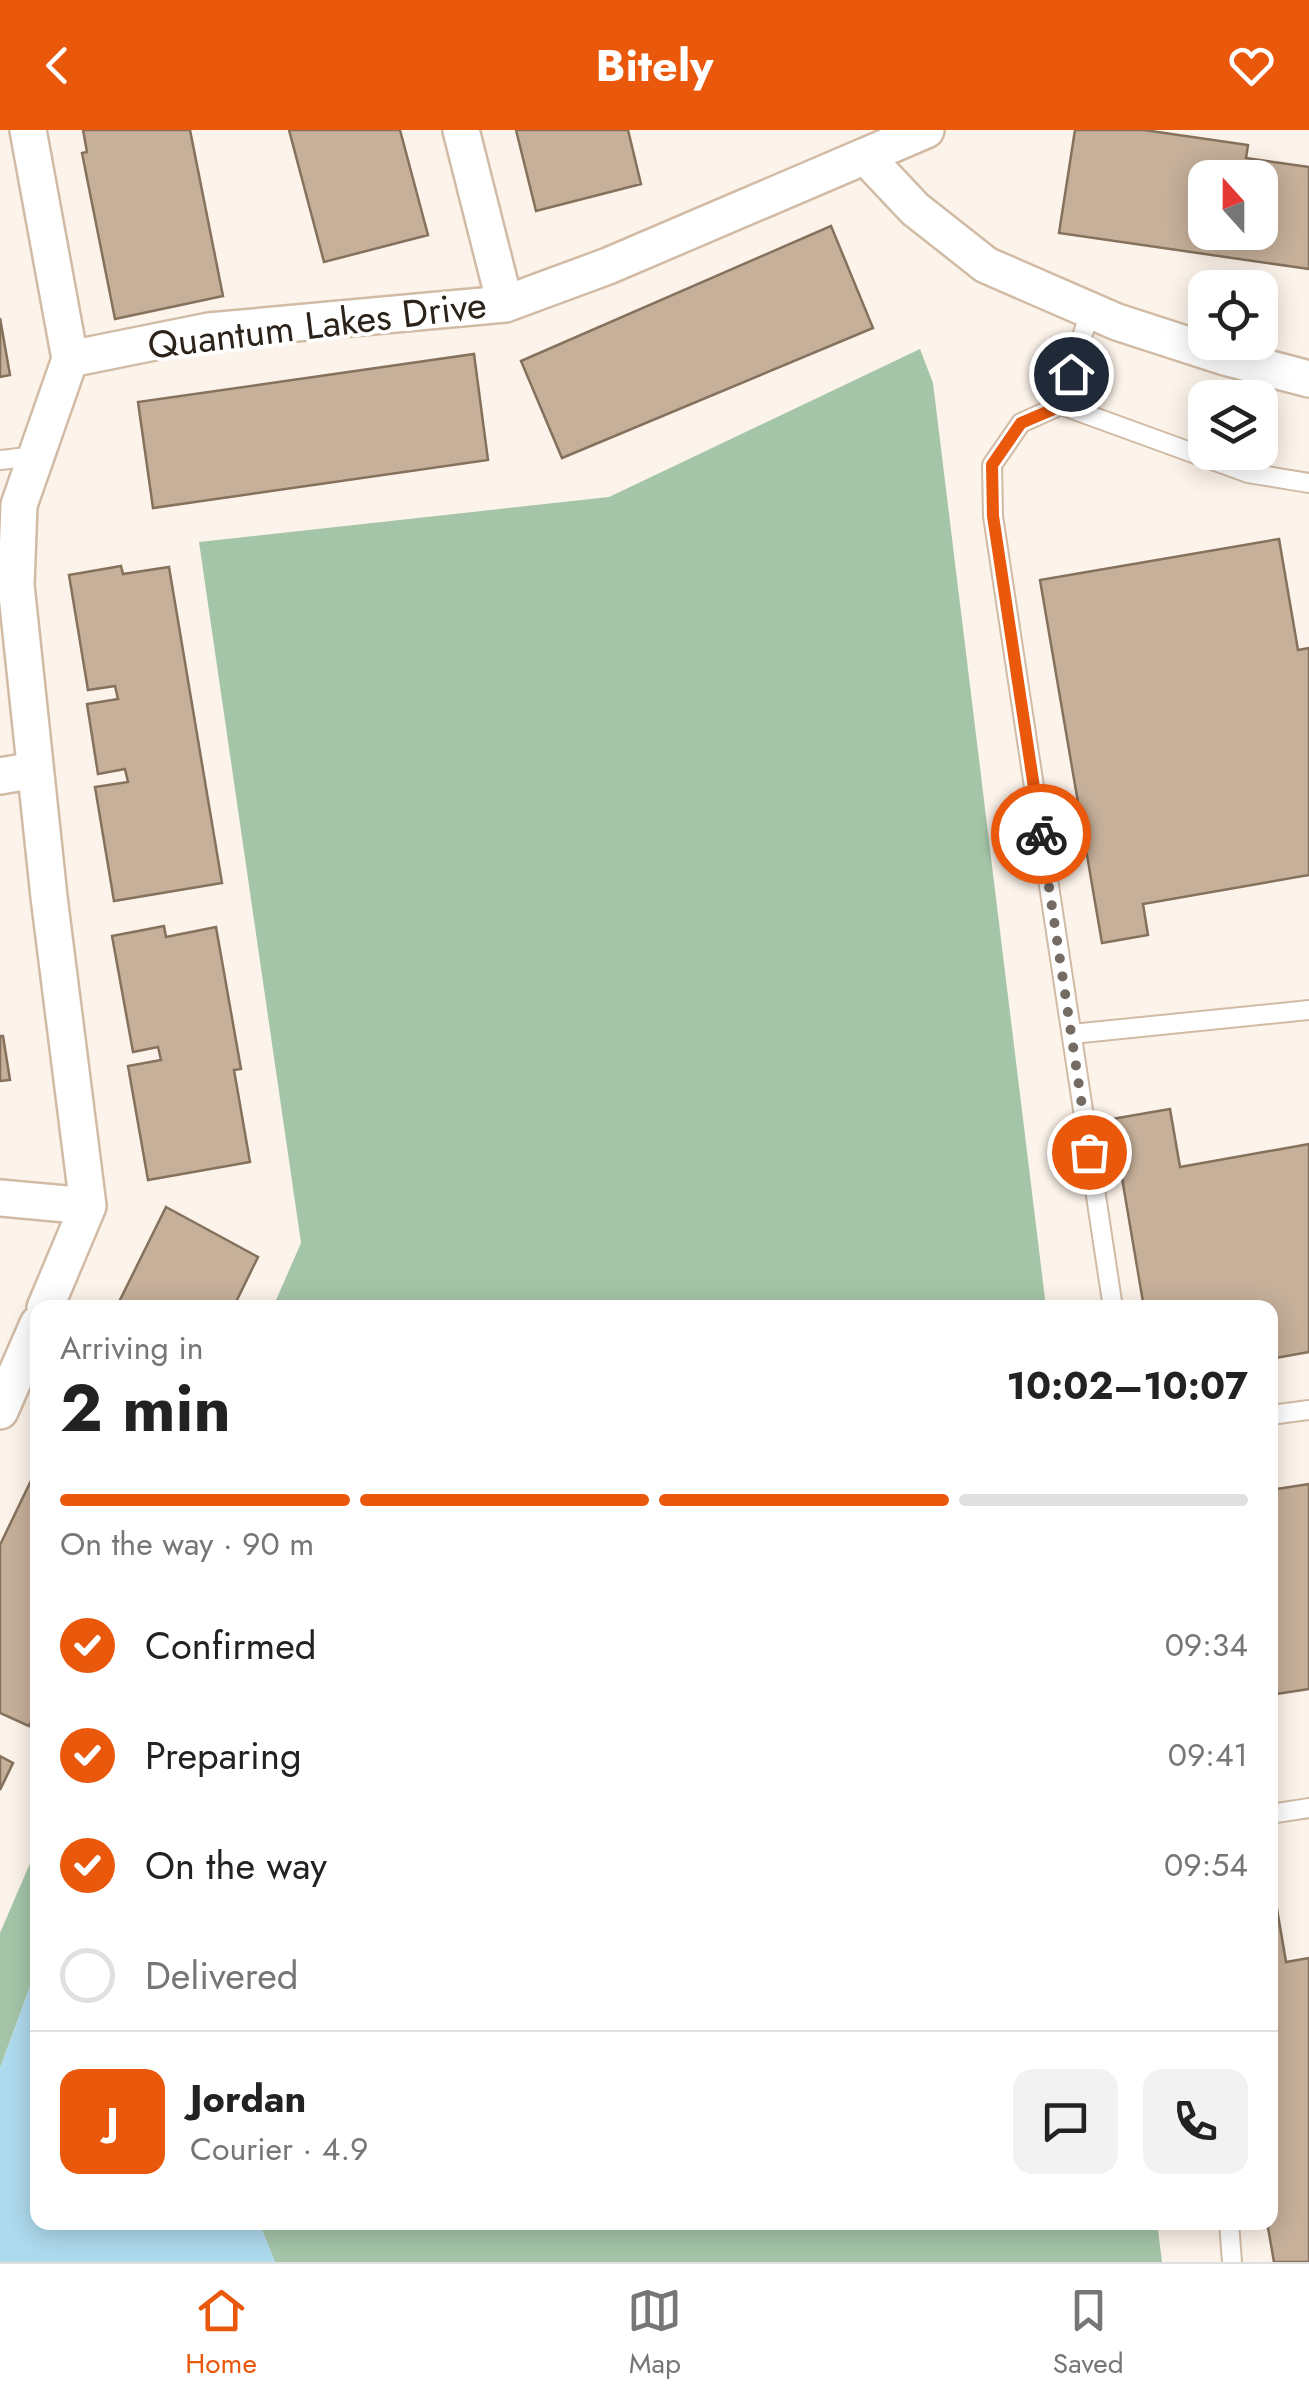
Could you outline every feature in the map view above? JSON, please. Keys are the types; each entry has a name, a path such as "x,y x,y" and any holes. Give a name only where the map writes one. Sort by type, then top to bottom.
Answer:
{"street":[{"path":"28,130 70,359 19,506 16,586 88,1206 47,1300"},
{"name":"Quantum Lakes Drive","path":"460,130 505,304"},
{"name":"Quantum Lakes Drive","path":"70,359 210,331 505,304 608,266 926,130"},
{"path":"866,156 915,209 986,265 1090,311 1225,358 1309,379"},
{"path":"0,776 36,770"},
{"path":"0,1198 88,1206"},
{"path":"0,1411 30,1342"}],"lane":[{"path":"1061,406 1090,311"},
{"path":"1112,1300 992,499 992,465 1021,423 1061,406 1248,474 1309,483"},
{"path":"0,460 36,456"},
{"path":"1072,1034 1309,1010"},
{"path":"1278,1414 1309,1410"},
{"path":"1278,1813 1309,1808"},
{"path":"1230,2230 1232,2262"}],"green space":[{"path":"920,349 933,383 1045,1300 276,1300 301,1243 199,542 609,497"},
{"path":"30,1863 30,1987 0,2068 0,1933"},
{"path":"262,2230 1158,2230 1162,2262 275,2262"}],"water":[{"path":"30,1987 30,2230 262,2230 275,2262 0,2262 0,2068"}],"building":[{"path":"83,130 190,130 223,296 115,319 82,153 87,152"},
{"path":"289,130 400,130 428,235 324,262"},
{"path":"516,130 628,130 641,184 536,211"},
{"path":"1075,130 1144,130 1248,145 1246,158 1260,160 1188,160 1188,250 1278,250 1278,163 1309,167 1309,269 1059,233"},
{"path":"831,226 873,328 562,458 521,361"},
{"path":"0,318 10,375 0,377"},
{"path":"474,354 488,460 153,508 138,402"},
{"path":"1279,539 1298,650 1309,648 1309,875 1143,904 1148,935 1102,943 1040,580"},
{"path":"121,566 123,574 169,567 222,883 114,901 95,787 128,782 125,769 98,774 87,704 118,699 115,686 88,690 69,575"},
{"path":"164,926 166,937 216,927 241,1069 234,1070 250,1162 148,1180 128,1066 161,1060 158,1047 133,1052 112,936"},
{"path":"3,1036 10,1080 0,1081"},
{"path":"1170,1109 1180,1167 1309,1144 1309,1352 1278,1358 1278,1300 1143,1300 1112,1119"},
{"path":"166,1207 258,1257 237,1300 120,1300"},
{"path":"30,1483 29,1726 0,1713 0,1545"},
{"path":"1309,1484 1309,1689 1278,1694 1278,1489"},
{"path":"0,1756 13,1763 0,1790"},
{"path":"1278,1915 1286,1962 1309,1958 1309,2262 1274,2262 1268,2230 1278,2230"}],"way so far":[{"path":"1041,834 1089,1152"}],"route":[{"path":"1041,834 993,516 992,465 1021,423 1061,406 1071,374"}]}
